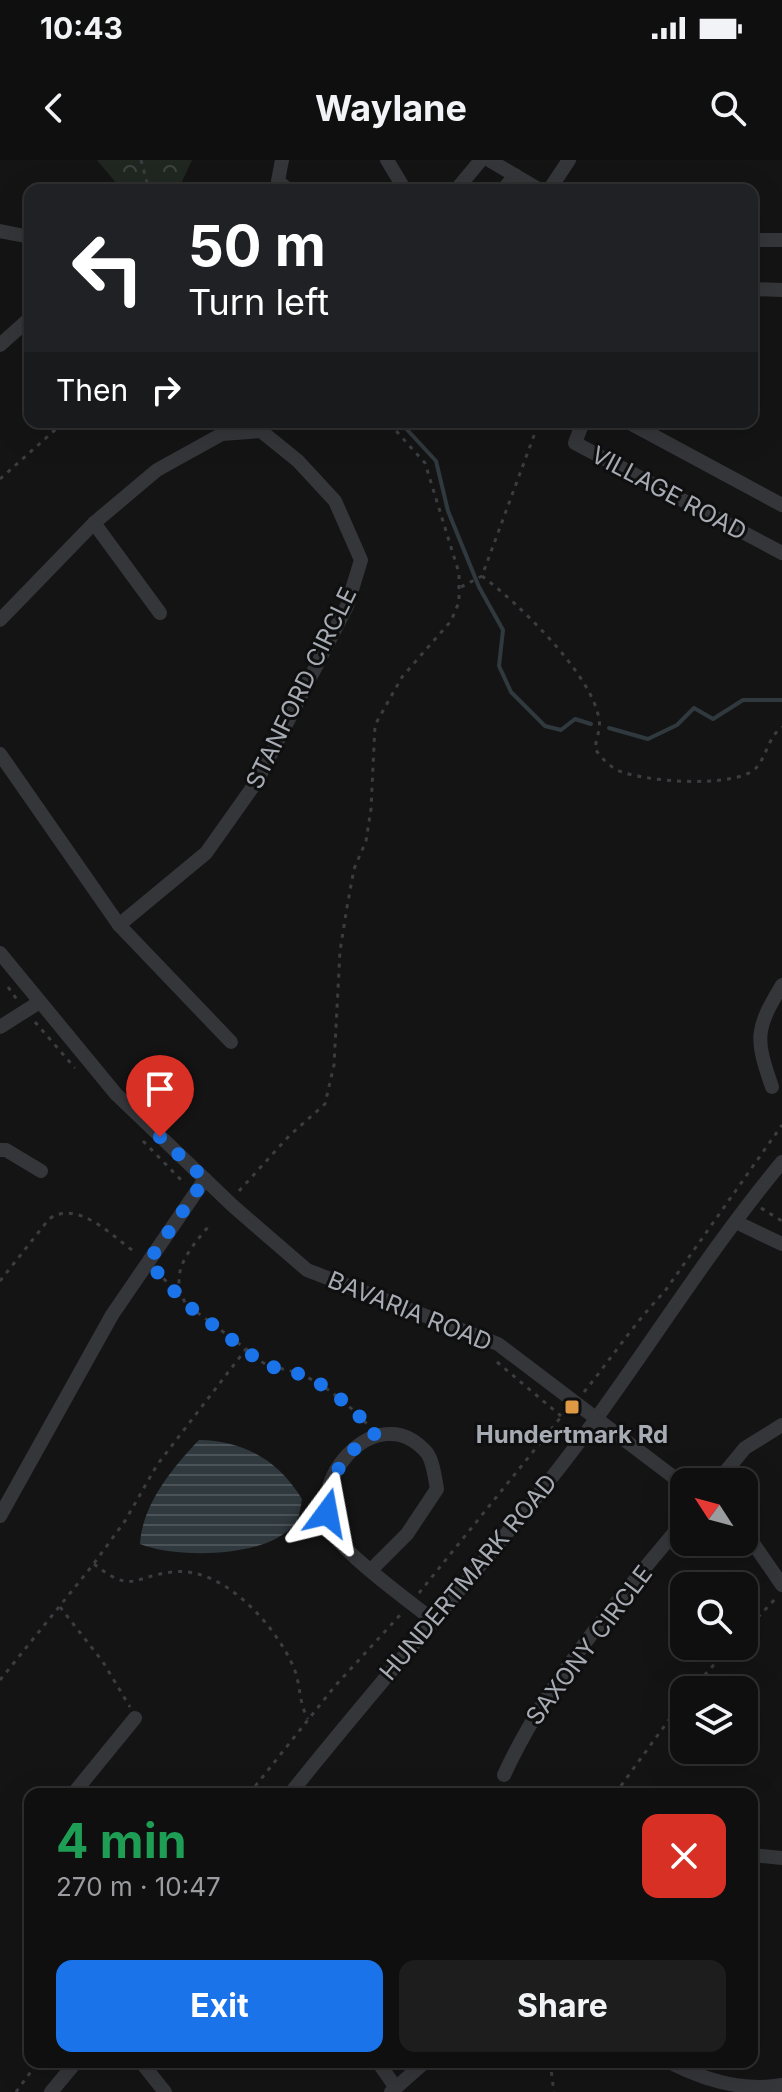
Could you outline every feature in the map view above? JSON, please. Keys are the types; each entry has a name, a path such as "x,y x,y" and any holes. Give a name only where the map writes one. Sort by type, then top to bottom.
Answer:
{"street":[{"path":"281,184 278,181 282,160"},
{"path":"387,160 401,184"},
{"path":"461,184 481,160"},
{"path":"489,160 530,184"},
{"path":"553,184 569,160"},
{"path":"508,184 515,175"},
{"path":"0,231 24,236"},
{"path":"758,240 782,240"},
{"path":"758,289 782,290"},
{"path":"0,345 24,323"},
{"name":"VILLAGE ROAD","path":"581,428 575,443 782,553"},
{"name":"VILLAGE ROAD","path":"639,428 782,505"},
{"name":"STANFORD CIRCLE","path":"0,620 94,523 157,470 222,434 261,431 298,461 335,501 361,560 347,606 257,781 206,853 119,925"},
{"path":"94,523 160,613"},
{"path":"0,754 119,925 231,1042"},
{"name":"BAVARIA ROAD","path":"0,953 38,1003 116,1094 307,1270 498,1344 670,1474"},
{"path":"772,1087 759,1049 763,1018 782,985"},
{"path":"0,1027 38,1003"},
{"path":"0,1150 6,1150 41,1171"},
{"name":"HUNDERTMARK ROAD","path":"295,1788 550,1480 782,1162"},
{"path":"0,1516 112,1315 205,1179"},
{"path":"736,1222 782,1244"},
{"path":"729,1468 745,1448 782,1425"},
{"path":"372,1569 407,1534 437,1489 428,1455 407,1437 376,1433 355,1445 340,1464 328,1491 327,1513 336,1539 433,1620"},
{"name":"SAXONY CIRCLE","path":"504,1775 526,1728 627,1590 670,1538"},
{"path":"758,1550 782,1585"},
{"path":"78,1788 135,1718"},
{"path":"758,1856 782,1858"},
{"path":"51,2092 71,2068"},
{"path":"146,2068 165,2092"},
{"path":"381,2068 393,2090 418,2068"},
{"path":"681,2068 730,2089 752,2091 782,2085"}],"path":[{"path":"141,160 147,184"},
{"path":"0,479 57,428"},
{"path":"237,1194 289,1136 325,1104 334,1065 340,951 354,869 366,841 371,809 375,725 402,677 451,621 461,587 425,463 393,428"},
{"path":"461,587 482,576 537,428"},
{"path":"482,576 575,664 597,709 600,723 595,749 615,769 639,778 687,781 742,776 756,768 782,727"},
{"path":"254,1788 308,1719 412,1603 492,1498 597,1379 642,1315 665,1291 782,1125"},
{"path":"0,1281 49,1219 60,1211 75,1212 148,1262 186,1304 246,1349 276,1370 301,1374 376,1433"},
{"path":"186,1304 177,1279 183,1260 208,1227"},
{"path":"0,1680 94,1564 125,1521 157,1465 246,1349"},
{"path":"94,1564 121,1581 134,1584 175,1571 197,1574 234,1594 258,1615 287,1654 295,1670 301,1705 308,1719"},
{"path":"758,1618 782,1593"},
{"path":"60,1607 115,1679 135,1718"},
{"path":"704,1676 718,1660"},
{"path":"619,1788 670,1718"},
{"path":"16,2092 34,2068"},
{"path":"551,2068 554,2092"}],"green space":[{"path":"97,160 192,160 181,184 117,184"}],"shaded area":[{"path":"199,1440 245,1449 259,1455 282,1473 302,1499 298,1518 287,1532 249,1548 225,1552 177,1552 140,1544 146,1515 160,1488"}],"waterway":[{"path":"406,428 436,461 448,511 479,587 503,630 499,666 511,692 545,726 561,730 575,719 591,724"},
{"path":"609,728 648,739 677,725 694,708 713,719 743,700 782,700"}],"place":[{"name":"Hundertmark Rd","path":"572,1407"}],"route":[{"path":"160,1137 205,1179 148,1262 186,1304 262,1363 276,1370 301,1374 349,1407 376,1433 355,1445 340,1464 328,1491 327,1513"}]}
